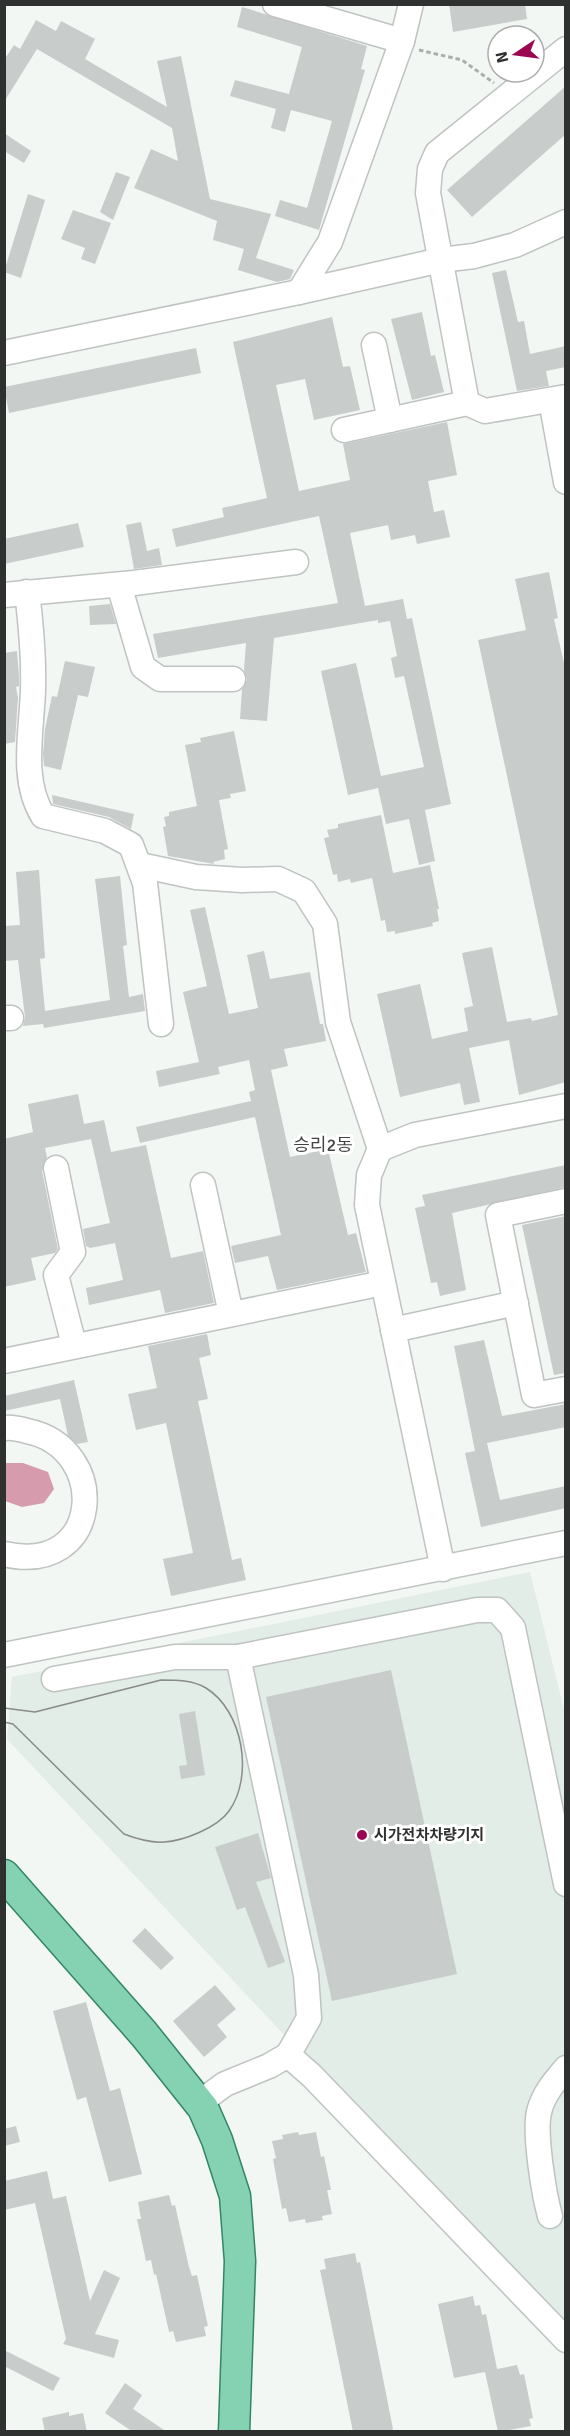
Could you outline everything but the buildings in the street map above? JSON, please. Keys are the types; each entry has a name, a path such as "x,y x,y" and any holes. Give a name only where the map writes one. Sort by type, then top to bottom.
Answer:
{"main road":[{"path":"4,1875 144,2034 198,2103 217,2140 235,2196 240,2261 234,2432"}],"street":[{"path":"275,4 402,41"},
{"path":"299,292 330,242 402,41 411,4"},
{"path":"467,403 428,193 430,169 436,153 566,49"},
{"path":"4,353 441,260 474,256 515,245 566,222"},
{"path":"374,345 390,420"},
{"path":"344,430 467,403 485,411 558,399 566,482"},
{"path":"161,1024 145,883 131,845 105,831 43,816 32,798 29,760 33,646 16,594 127,584 296,562"},
{"path":"127,584 127,618 143,667 160,679 233,679"},
{"path":"140,866 196,877 242,880 278,879 304,891 325,924 338,1022 380,1149 369,1174 367,1205 443,1569"},
{"path":"380,1149 415,1135 566,1106"},
{"path":"56,1168 73,1252 56,1275 74,1345"},
{"path":"203,1185 231,1314"},
{"path":"566,1201 498,1215 534,1395 566,1389"},
{"path":"4,1361 383,1283"},
{"path":"393,1330 516,1303"},
{"path":"4,1428 43,1434 58,1443 75,1460 82,1486 85,1512 81,1525 69,1543 45,1553 22,1558 4,1554"},
{"path":"4,1655 566,1543"},
{"path":"54,1679 175,1657 238,1657 477,1610 497,1610 513,1628 566,1884"},
{"path":"198,2103 225,2084 269,2066 291,2050 309,2018 306,1975 238,1657"},
{"path":"291,2050 312,2076 566,2340"},
{"path":"550,2216 540,2151 538,2114 546,2092 566,2068"}],"path":[{"path":"402,41 414,49 462,60 508,94"}],"shaded area":[{"path":"4,1463 23,1463 48,1472 54,1489 44,1503 22,1507 5,1501"},
{"path":"530,1572 566,1718 565,2326 287,2038 7,1739 12,1677"}],"tram line":[{"path":"4,1708 35,1712 161,1680 196,1683 219,1698 236,1728 241,1745 242,1763 237,1797 224,1817 190,1836 159,1842 134,1838 124,1834 13,1724 4,1722"}],"place":[{"name":"시가전차차량기지","path":"362,1835"}],"district":[{"name":"승리2동","path":"323,1145"}]}
